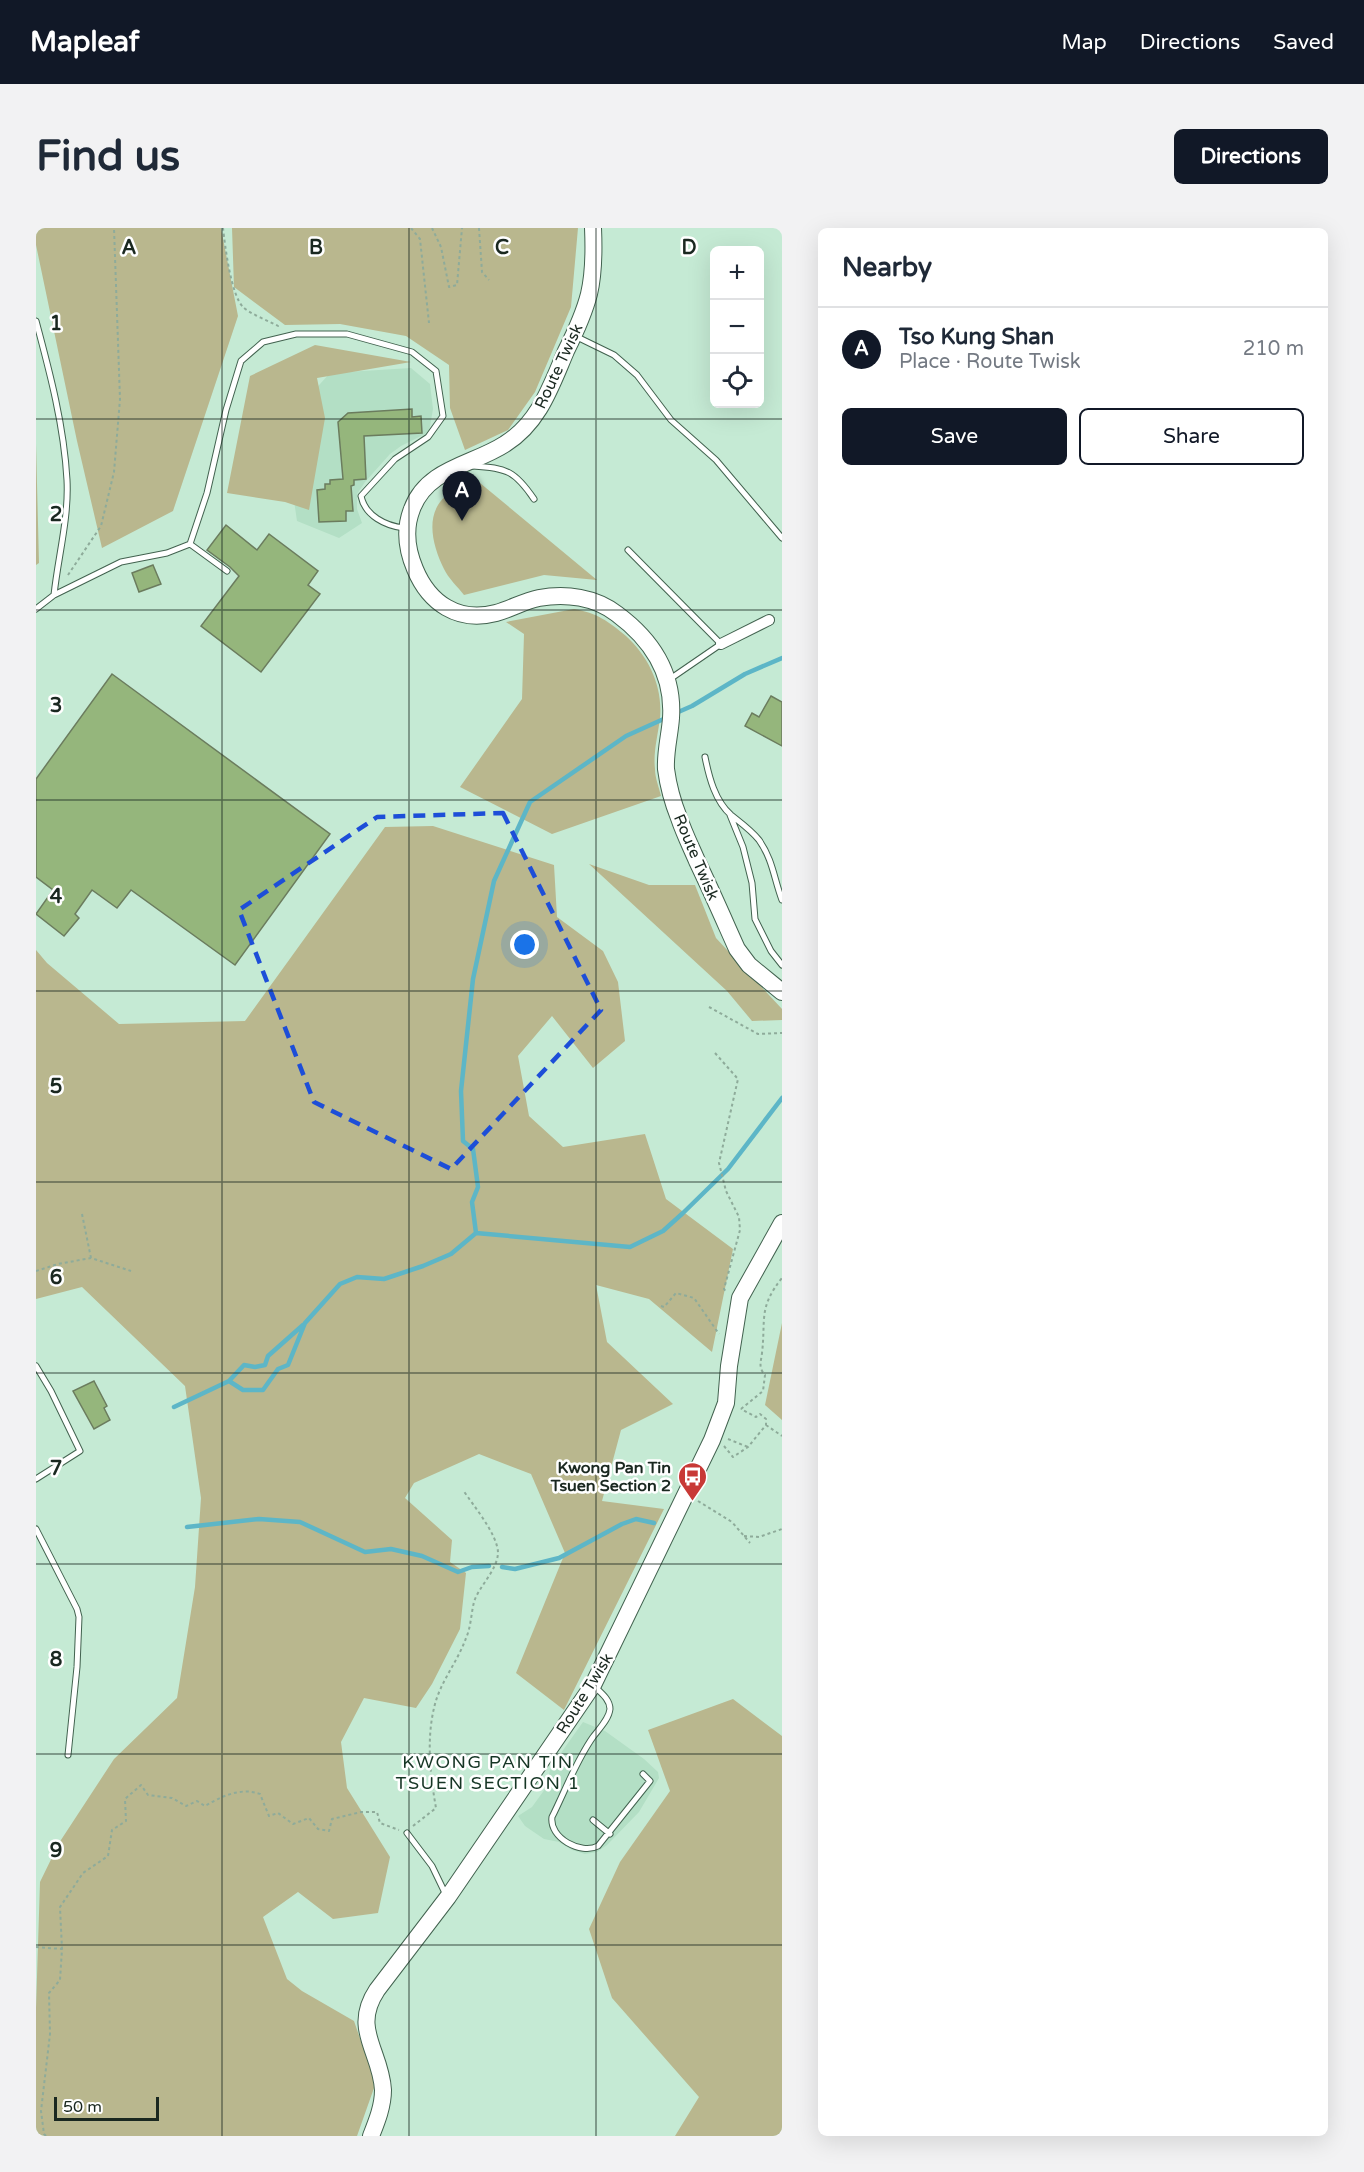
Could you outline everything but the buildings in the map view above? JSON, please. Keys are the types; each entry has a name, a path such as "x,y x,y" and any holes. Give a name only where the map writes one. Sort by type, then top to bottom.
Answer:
{"main road":[{"name":"Route Twisk","path":"593,228 591,285 585,308 546,396 530,423 505,444 454,467 436,477 422,490 412,506 407,529 409,553 417,575 427,592 442,607 460,614 477,616 495,613 542,598 564,596 590,600 606,606 645,638 669,680 672,703 666,768 679,819 732,939 749,965 782,992"},
{"name":"Route Twisk","path":"371,2136 380,2111 382,2089 368,2038 366,2021 369,2005 377,1990 448,1897 592,1685 715,1433 733,1406 731,1352 740,1298 782,1224"}],"street":[{"path":"721,644 769,620"}],"lane":[{"path":"36,321 56,393 67,481 63,534 54,595"},
{"path":"190,544 207,493 226,410 241,362 263,342 296,333 347,334 412,352 436,371 443,416 428,436 393,457 361,496 371,514 390,526 407,529"},
{"path":"573,335 614,355 637,375 671,420 716,460 782,538"},
{"path":"454,467 486,467 513,474 534,499"},
{"path":"36,609 54,595 121,562 167,553 190,544"},
{"path":"190,544 227,571"},
{"path":"628,550 721,644 669,680"},
{"path":"705,757 709,777 744,847 752,883 755,919 771,951 782,964"},
{"path":"729,813 746,825 759,840 769,857 782,900"},
{"path":"36,1366 51,1391 80,1451 36,1479"},
{"path":"36,1529 79,1617 77,1667 68,1755"},
{"path":"592,1685 606,1698 610,1706 609,1711 600,1729 586,1747 551,1821 554,1829 566,1841 584,1850 598,1846 610,1834 650,1781 644,1774"},
{"path":"593,1820 610,1834"},
{"path":"407,1833 432,1866 448,1897"}],"path":[{"path":"68,575 101,526 114,472 120,399 114,228"},
{"path":"223,228 233,284 243,307 278,326 279,332"},
{"path":"411,228 420,239 429,322"},
{"path":"432,228 441,247 449,287 457,285 462,228"},
{"path":"479,228 482,272 489,280"},
{"path":"710,1007 758,1034 782,1033"},
{"path":"715,1053 738,1079 719,1163 726,1191 739,1216 740,1230 724,1289 740,1298"},
{"path":"82,1214 91,1258"},
{"path":"36,1271 91,1258 131,1271"},
{"path":"733,1406 764,1390 765,1374 762,1372 759,1361 762,1355 762,1326 772,1290 782,1278"},
{"path":"661,1306 664,1307 676,1293 694,1298 731,1352"},
{"path":"733,1406 756,1417 760,1414 766,1419 766,1425 748,1447 733,1457"},
{"path":"766,1425 782,1436"},
{"path":"715,1433 748,1447"},
{"path":"46,2136 41,2111 50,2034 49,1993 60,1980 60,1907 83,1873 108,1856 112,1830 126,1821 125,1799 141,1785 148,1796 172,1798 186,1806 197,1801 205,1806 219,1798 248,1790 260,1794 269,1816 278,1813 293,1824 309,1818 318,1829 329,1831 332,1819 361,1812 377,1812 380,1823 407,1833 418,1821 436,1808 430,1777 430,1737 435,1703 466,1638 474,1602 498,1554 494,1539 463,1490"},
{"path":"685,1496 702,1503 732,1522 750,1542"},
{"path":"744,1536 759,1537 782,1529"},
{"path":"36,1947 61,1949"}],"highlighted area":[{"path":"503,813 601,1010 451,1169 314,1102 239,910 377,817"}],"shaded area":[{"path":"36,228 221,228 238,316 173,511 102,548 36,245"},
{"path":"232,228 578,228 571,307 535,392 508,430 465,450 450,408 449,365 406,336 340,324 285,325 234,287"},
{"path":"315,345 411,362 317,378 325,418 309,510 285,502 227,493 250,376"},
{"path":"411,368 430,384 433,409 429,432 390,454 365,482 357,494 357,509 362,523 339,538 297,521 283,425 330,373"},
{"path":"36,444 39,563 36,565"},
{"path":"480,483 597,580 544,575 464,595 448,576 439,559 432,527 437,507 443,498 462,487"},
{"path":"574,609 596,615 620,631 634,644 653,673 660,706 655,763 661,796 552,834 460,787 522,699 524,634 506,622"},
{"path":"433,826 554,865 557,917 603,951 618,982 625,1041 593,1068 552,1016 518,1056 529,1116 563,1147 645,1134 666,1199 733,1249 712,1352 649,1299 596,1285 607,1342 673,1404 621,1430 602,1501 664,1509 564,1710 516,1673 565,1553 531,1474 479,1454 414,1483 405,1498 452,1540 450,1562 466,1573 460,1629 432,1684 416,1708 364,1698 341,1742 347,1788 390,1857 378,1913 333,1919 298,1892 263,1917 287,1979 302,1991 354,2021 373,2076 374,2088 357,2136 36,2136 36,2008 40,1882 59,1843 114,1759 177,1698 195,1587 201,1498 185,1386 82,1287 36,1299 36,950 47,963 119,1024 245,1021 385,827"},
{"path":"589,864 649,885 695,885 716,938 782,1009 782,1020 752,1021 727,991"},
{"path":"782,1323 782,1420 765,1405"},
{"path":"733,1699 782,1736 782,2136 675,2136 699,2097 612,1998 589,1929 620,1862 670,1791 648,1730"},
{"path":"583,1722 605,1731 644,1759 658,1772 659,1778 639,1812 607,1845 597,1852 585,1854 572,1850 559,1842 544,1839 525,1826 518,1816 532,1807 545,1789 551,1767"}],"waterway":[{"path":"676,713 745,674 782,658"},
{"path":"476,1233 472,1202 478,1187 473,1149 463,1141 461,1091 473,979 494,881 530,802 626,736 668,717"},
{"path":"174,1407 229,1381 243,1390 263,1390 278,1369 288,1365 305,1323 340,1284 357,1277 384,1279 423,1266 451,1254 476,1233 630,1247 663,1231 728,1169 782,1098"},
{"path":"229,1381 244,1365 255,1367 265,1365 268,1356 303,1325"},
{"path":"187,1527 259,1519 300,1522 365,1552 391,1549 422,1556 458,1572 472,1567 489,1566"},
{"path":"502,1567 515,1569 559,1558 622,1524 636,1519 654,1523"}],"place":[{"name":"Tso Kung Shan","path":"462,521"},
{"name":"Kwong Pan Tin Tsuen Section 2","path":"692,1502"}],"district":[{"name":"KWONG PAN TIN TSUEN SECTION 1","path":"488,1772"}]}
